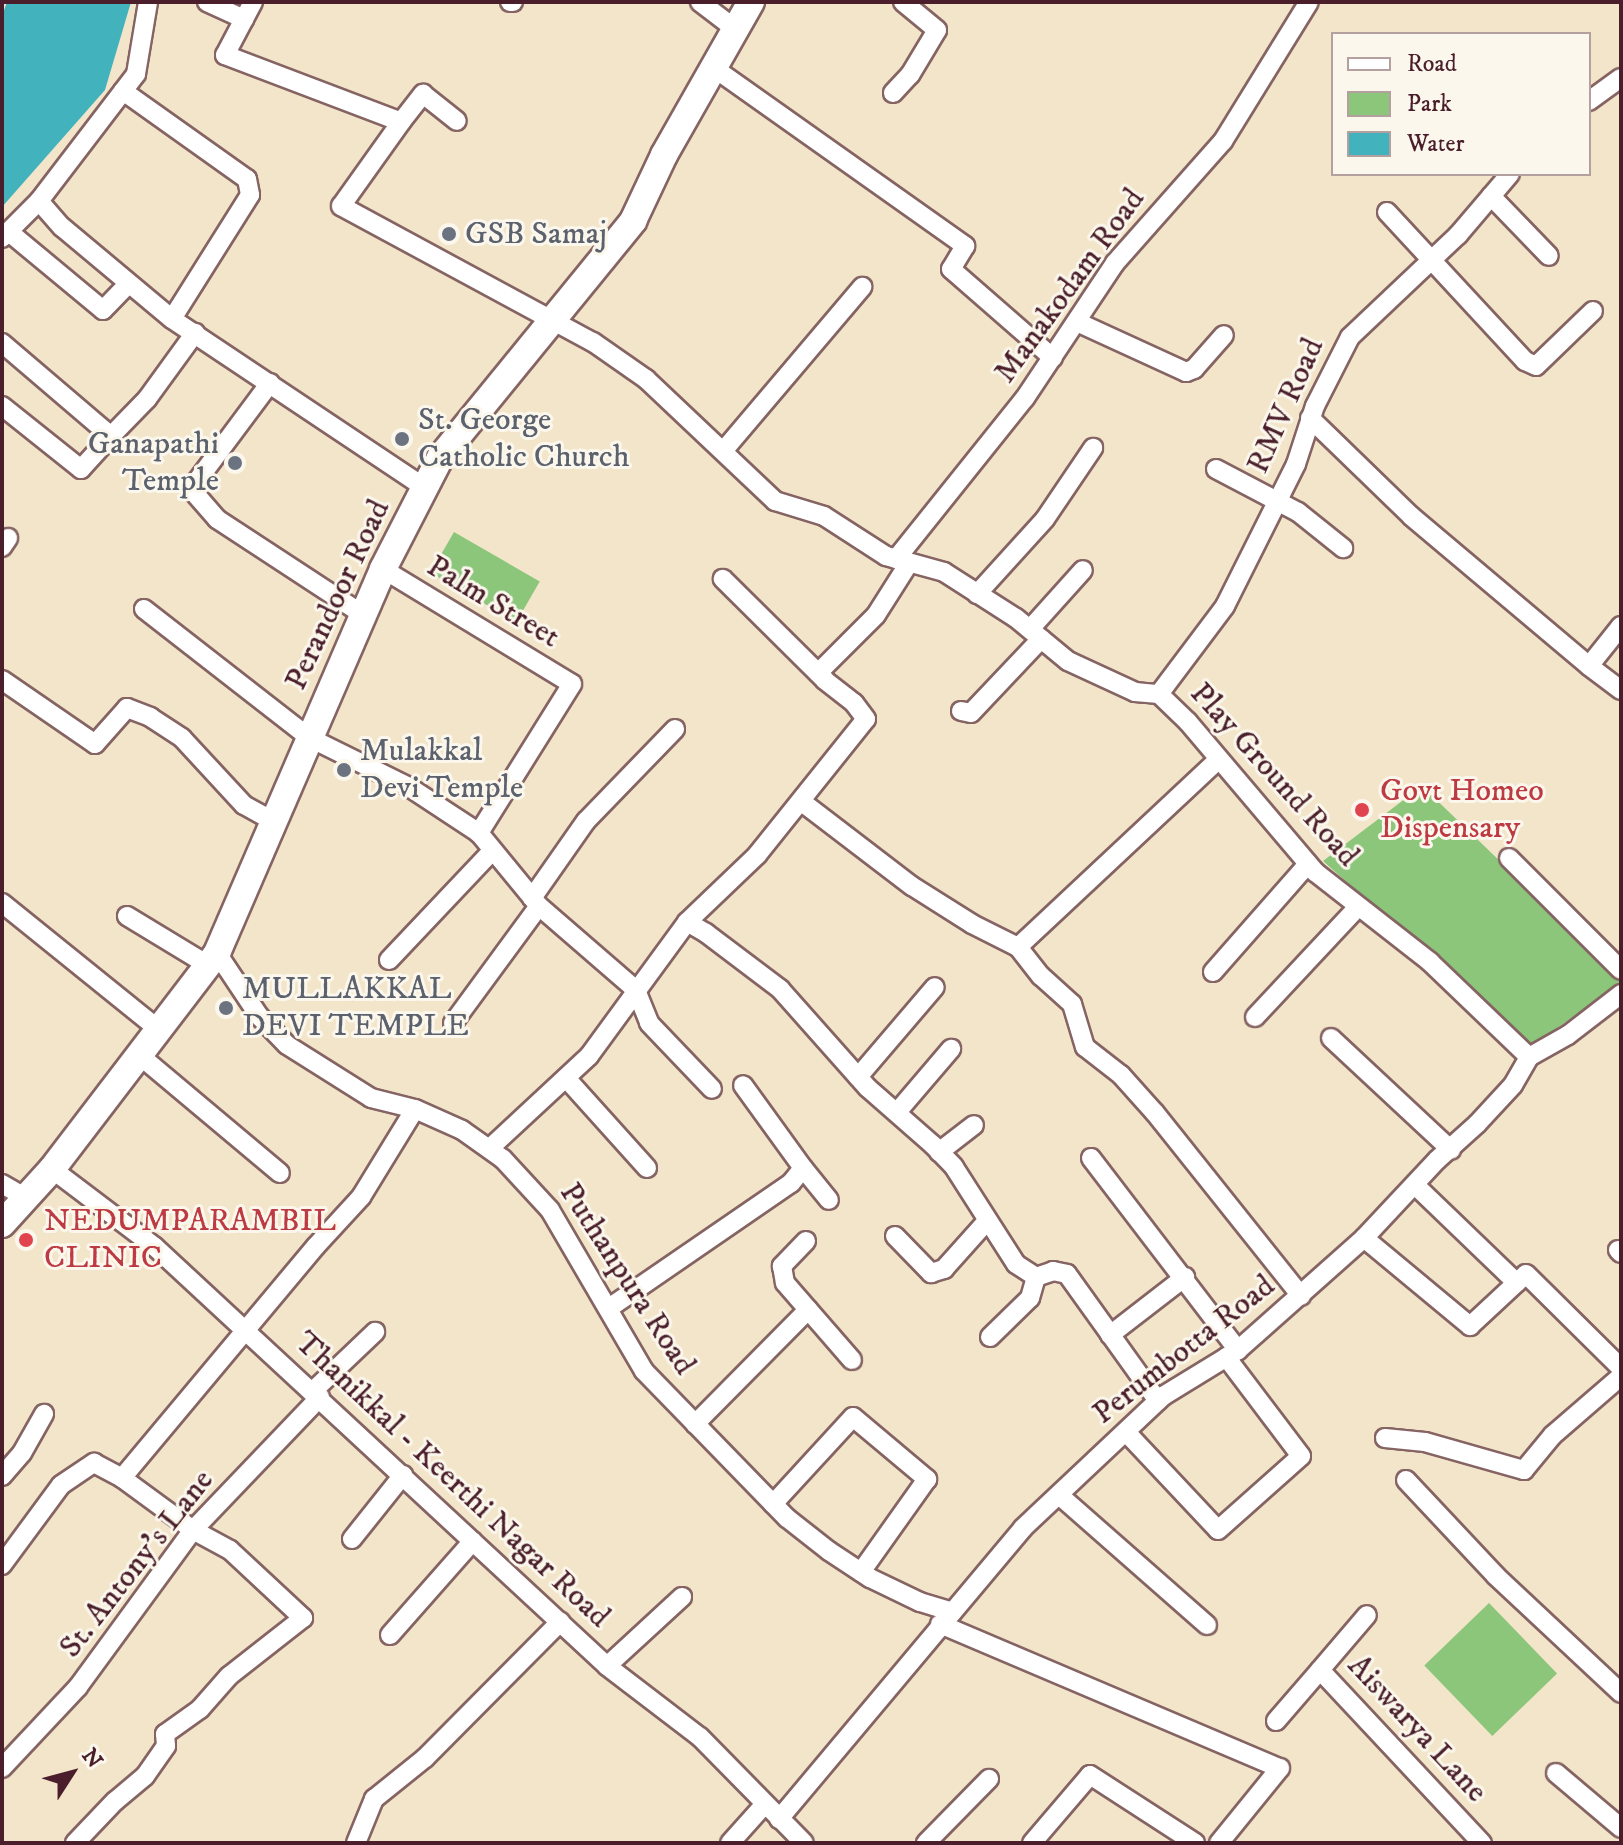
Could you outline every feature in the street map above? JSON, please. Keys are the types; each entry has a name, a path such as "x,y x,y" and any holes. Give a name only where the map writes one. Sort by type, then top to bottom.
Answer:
{"main road":[{"name":"Perandoor Road","path":"2,1224 28,1199 52,1169 212,959 276,823 383,569 440,458 633,221 664,155 751,2"}],"street":[{"path":"129,283 103,310 6,235 39,201 136,74 140,33 148,2"},
{"path":"207,2 244,19"},
{"path":"253,2 225,55 401,122 423,94 457,121"},
{"path":"700,2 734,28"},
{"path":"893,93 917,65 937,30 903,2"},
{"name":"Manakodam Road","path":"818,673 876,615 902,561 1025,398 1115,263 1223,141 1309,2"},
{"path":"714,68 965,246 951,269 1053,358"},
{"path":"1591,100 1621,78"},
{"path":"123,91 247,179 250,195 172,319"},
{"name":"Play Ground Road","path":"401,122 341,206 593,342 646,379 775,501 824,516 902,561 944,572 1036,634 1068,661 1135,692 1159,694 1308,864 1430,962 1529,1057"},
{"name":"RMV Road","path":"1159,694 1225,606 1296,464 1310,418 1350,337 1430,262 1506,176"},
{"path":"1491,196 1549,256"},
{"path":"39,201 62,227 172,319 425,488"},
{"path":"1387,212 1430,262 1448,276 1525,361 1536,366 1593,311"},
{"path":"724,450 862,287"},
{"path":"1077,322 1186,372 1194,369 1224,335"},
{"path":"2,406 81,469 147,399 195,333"},
{"path":"2,343 111,436"},
{"path":"270,383 191,489 217,519 365,616"},
{"path":"1310,418 1411,516 1621,690"},
{"path":"977,594 1045,519 1093,448"},
{"path":"1216,469 1298,512 1343,548"},
{"name":"Palm Street","path":"383,569 572,684 479,833"},
{"path":"961,711 971,713 1036,634 1083,570"},
{"path":"490,1148 589,1056 687,922 757,855 866,719 854,703 818,673 723,579"},
{"path":"144,609 310,738 409,787 479,833 491,852 536,902 636,990 649,1023 712,1089"},
{"path":"1589,666 1621,626"},
{"path":"2,680 95,744 127,708 150,717 182,738 244,805 276,823"},
{"path":"453,1023 536,902 586,821 675,729"},
{"path":"1018,947 1219,759"},
{"path":"802,802 912,886 972,924 1018,947 1041,976 1072,1004 1085,1047 1121,1075 1155,1113 1301,1296"},
{"path":"389,960 491,852"},
{"path":"1509,858 1621,970"},
{"path":"1213,972 1308,864"},
{"path":"2,903 157,1028"},
{"path":"1255,1017 1358,907"},
{"path":"127,916 212,959"},
{"path":"687,922 780,989 858,1077 898,1111 954,1167 1016,1264 1036,1277"},
{"name":"Puthanpura Road","path":"212,959 287,1045 371,1098 415,1109 462,1130 490,1148 550,1210 644,1371 773,1504 829,1551 861,1572 947,1618 1280,1768 1219,1843"},
{"path":"858,1077 935,987"},
{"name":"Perumbotta Road","path":"779,1819 1023,1528 1158,1401 1232,1353 1364,1238 1513,1085 1529,1057 1568,1035 1621,994"},
{"path":"1331,1038 1451,1150"},
{"path":"898,1111 951,1049"},
{"path":"138,1054 280,1173"},
{"path":"566,1078 647,1168"},
{"path":"743,1085 829,1200"},
{"path":"122,1478 361,1197 415,1109"},
{"path":"939,1152 974,1125"},
{"path":"1091,1158 1185,1277 1301,1456 1218,1530 1126,1432"},
{"path":"609,1308 791,1183 803,1168"},
{"name":"Thanikkal - Keerthi Nagar Road","path":"52,1169 155,1247 607,1666 700,1737 804,1843"},
{"path":"2,1184 28,1199"},
{"path":"1415,1185 1517,1283"},
{"path":"895,1236 931,1273 944,1269 987,1221"},
{"path":"1364,1238 1470,1326 1526,1274 1621,1368"},
{"path":"806,1241 782,1266 785,1283 852,1360"},
{"path":"1036,1277 1053,1271 1067,1274 1158,1401"},
{"path":"990,1337 1030,1298 1036,1277"},
{"path":"1110,1335 1185,1277"},
{"path":"695,1424 808,1310"},
{"name":"St. Antony's Lane","path":"2,1768 78,1687 193,1530 375,1332"},
{"path":"1385,1438 1425,1442 1524,1470 1553,1435 1621,1376"},
{"path":"2,1476 22,1453 44,1414"},
{"path":"773,1504 853,1417 927,1479 861,1572"},
{"path":"2,1565 61,1485 94,1463 122,1478 193,1530 230,1550 303,1618 229,1676 200,1709 165,1734 166,1746 145,1776 115,1801 75,1843"},
{"path":"352,1539 403,1475"},
{"path":"1406,1480 1496,1576 1621,1693"},
{"path":"1059,1495 1207,1625"},
{"path":"390,1635 473,1541"},
{"path":"607,1666 682,1597"},
{"path":"1320,1670 1367,1615"},
{"path":"356,1843 374,1799 425,1758 560,1622"},
{"name":"Aiswarya Lane","path":"1276,1721 1320,1670 1482,1843"},
{"path":"1556,1773 1621,1828"},
{"path":"1032,1843 1090,1775 1195,1843"},
{"path":"926,1843 989,1779"},
{"path":"730,1843 765,1804"}],"green space":[{"path":"454,532 540,581 516,622 430,573"},
{"path":"1422,786 1621,978 1621,982 1531,1047 1323,861"},
{"path":"1489,1603 1557,1673 1492,1736 1424,1666"}],"water":[{"path":"7,2 131,2 105,90 2,207 2,16"}],"place":[{"name":"GSB Samaj","path":"449,234"},
{"name":"St. George Catholic Church","path":"402,439"},
{"name":"Ganapathi Temple","path":"235,463"},
{"name":"Mulakkal Devi Temple","path":"344,770"},
{"name":"Govt Homeo Dispensary","path":"1362,810"},
{"name":"MULLAKKAL DEVI TEMPLE","path":"226,1008"},
{"name":"NEDUMPARAMBIL CLINIC","path":"26,1240"}]}
